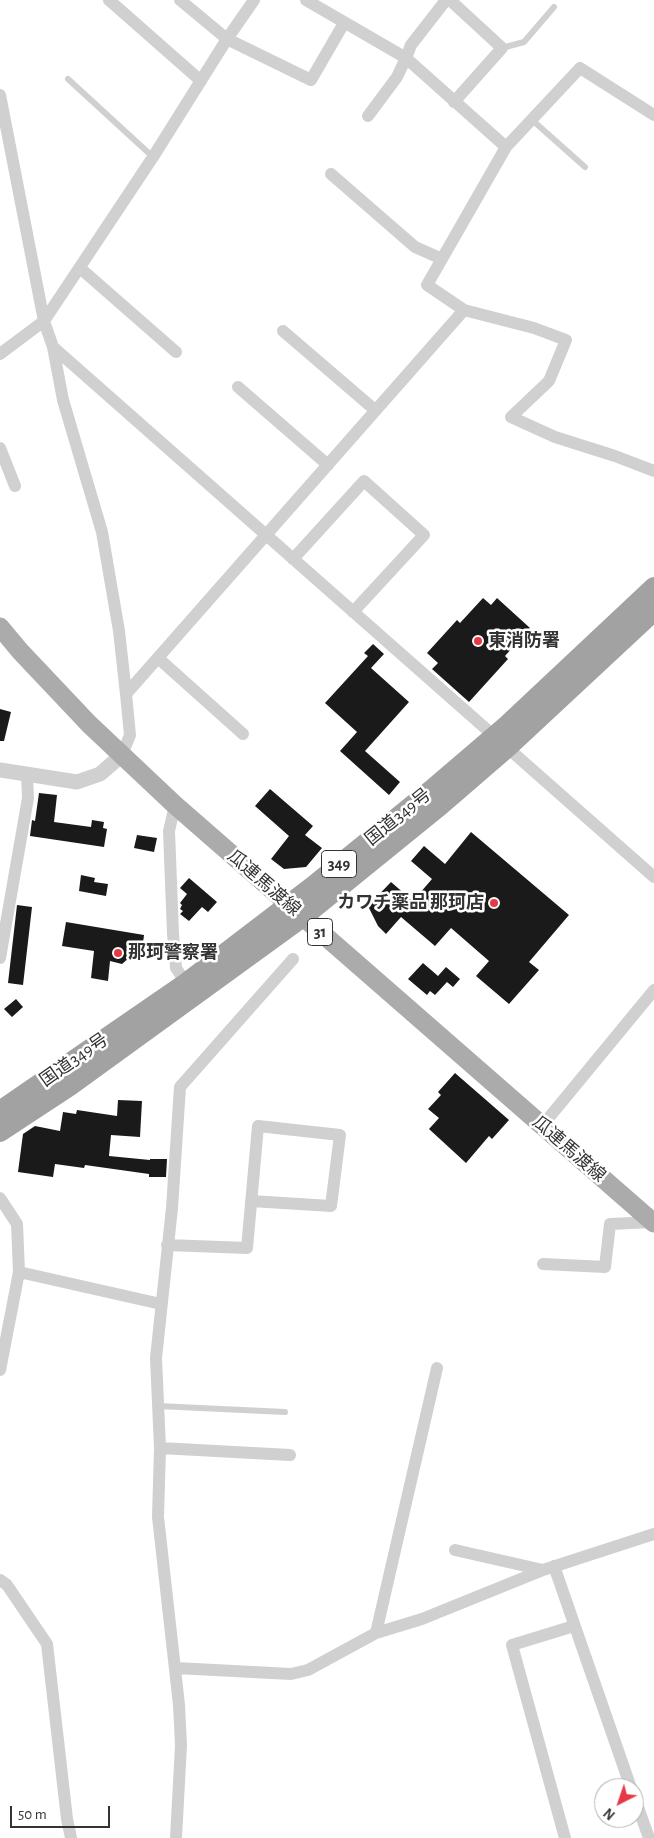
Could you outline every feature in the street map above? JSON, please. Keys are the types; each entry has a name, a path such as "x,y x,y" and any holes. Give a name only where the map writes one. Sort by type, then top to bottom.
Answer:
{"highway":[{"name":"国道349号","path":"0,1111 186,983 296,911 441,805 500,742 654,587"},
{"name":"国道349号","path":"500,742 654,611"},
{"name":"国道349号","path":"0,1132 250,958 296,911"}],"main road":[{"name":"瓜連馬渡線","path":"0,627 20,651 82,716 175,805 654,1222"}],"street":[{"path":"109,0 200,81"},
{"path":"180,0 227,39 311,80 344,23"},
{"path":"0,354 44,321 254,0"},
{"path":"306,0 406,58 506,147"},
{"path":"368,116 397,77 412,45 446,0"},
{"path":"450,0 502,48 454,102"},
{"path":"654,115 580,68 506,147 427,285 464,310 534,328 566,340 549,381 511,417 555,437 615,456 654,471"},
{"path":"0,95 44,321 53,347 63,400 102,532 119,631 130,735 122,755 100,774 77,782 0,770"},
{"path":"331,174 415,247 442,259"},
{"path":"80,268 176,352"},
{"path":"126,694 464,310"},
{"path":"283,331 375,410"},
{"path":"53,347 654,877"},
{"path":"238,387 328,465"},
{"path":"0,448 16,486"},
{"path":"293,559 364,481 424,535 352,612"},
{"path":"158,658 243,734"},
{"path":"0,958 28,798 27,775"},
{"path":"175,805 170,831 173,934 176,968 186,983"},
{"path":"176,1838 181,1745 176,1668 158,1517 160,1448 156,1358 172,1208 180,1087 294,959"},
{"path":"542,1126 654,990"},
{"path":"167,1245 247,1248 251,1201 258,1126 340,1135 332,1206 251,1201"},
{"path":"0,1198 17,1224 19,1272 0,1370"},
{"path":"543,1264 605,1267 610,1224 654,1222"},
{"path":"19,1272 161,1304"},
{"path":"376,1633 437,1368"},
{"path":"160,1448 290,1455"},
{"path":"176,1668 291,1674 308,1670 376,1633 422,1618 549,1568 654,1534"},
{"path":"455,1550 549,1568"},
{"path":"549,1568 574,1626 627,1778"},
{"path":"0,1580 7,1586 47,1644 57,1721 66,1819 71,1838"},
{"path":"565,1838 512,1645 574,1626"},
{"path":"644,1824 649,1838"}],"lane":[{"path":"502,48 524,42 554,7"},
{"path":"68,79 153,157"},
{"path":"532,119 585,167"},
{"path":"158,1406 285,1412"}],"building":[{"name":"東消防署","path":"483,598 491,605 497,598 530,628 505,656 508,659 469,702 432,669 438,663 427,653 457,620 460,623"},
{"path":"373,644 384,654 371,668 409,702 365,751 400,782 389,795 340,751 357,732 325,703 368,656 364,653"},
{"path":"0,709 11,712 4,741 0,741"},
{"path":"270,789 313,826 305,835 322,848 306,867 284,869 271,859 289,836 255,806"},
{"path":"39,793 57,795 54,822 91,827 92,820 104,822 103,828 107,829 104,847 30,836 32,820 35,821"},
{"path":"471,832 569,915 529,962 539,970 509,1004 476,976 489,961 451,928 435,946 401,917 386,934 378,926 368,906 391,882 413,901 432,879 411,861 424,846 445,864"},
{"path":"137,835 157,838 154,852 134,848"},
{"path":"81,875 95,878 94,882 108,884 106,896 79,891"},
{"path":"189,878 217,902 208,912 202,907 189,921 180,914 183,911 180,909 182,905 180,903 187,894 180,888"},
{"path":"17,905 32,907 23,985 8,983"},
{"name":"那珂警察署","path":"66,922 144,935 141,960 130,957 122,964 110,961 108,981 91,978 94,951 62,946"},
{"path":"423,963 438,976 446,967 460,979 453,987 447,982 435,995 430,991 427,995 408,979"},
{"path":"16,999 23,1007 12,1017 4,1009"},
{"path":"455,1073 509,1120 492,1139 489,1136 466,1163 429,1129 439,1118 428,1109 441,1095 438,1092"},
{"path":"118,1100 142,1101 140,1137 111,1135 109,1156 150,1160 167,1159 166,1177 149,1177 149,1174 85,1165 84,1168 55,1164 53,1177 18,1172 23,1134 35,1126 60,1131 63,1112 76,1114 77,1110 117,1116"}],"place":[{"name":"東消防署","path":"478,641"},
{"name":"カワチ薬品 那珂店","path":"494,903"},
{"name":"那珂警察署","path":"118,953"}]}
